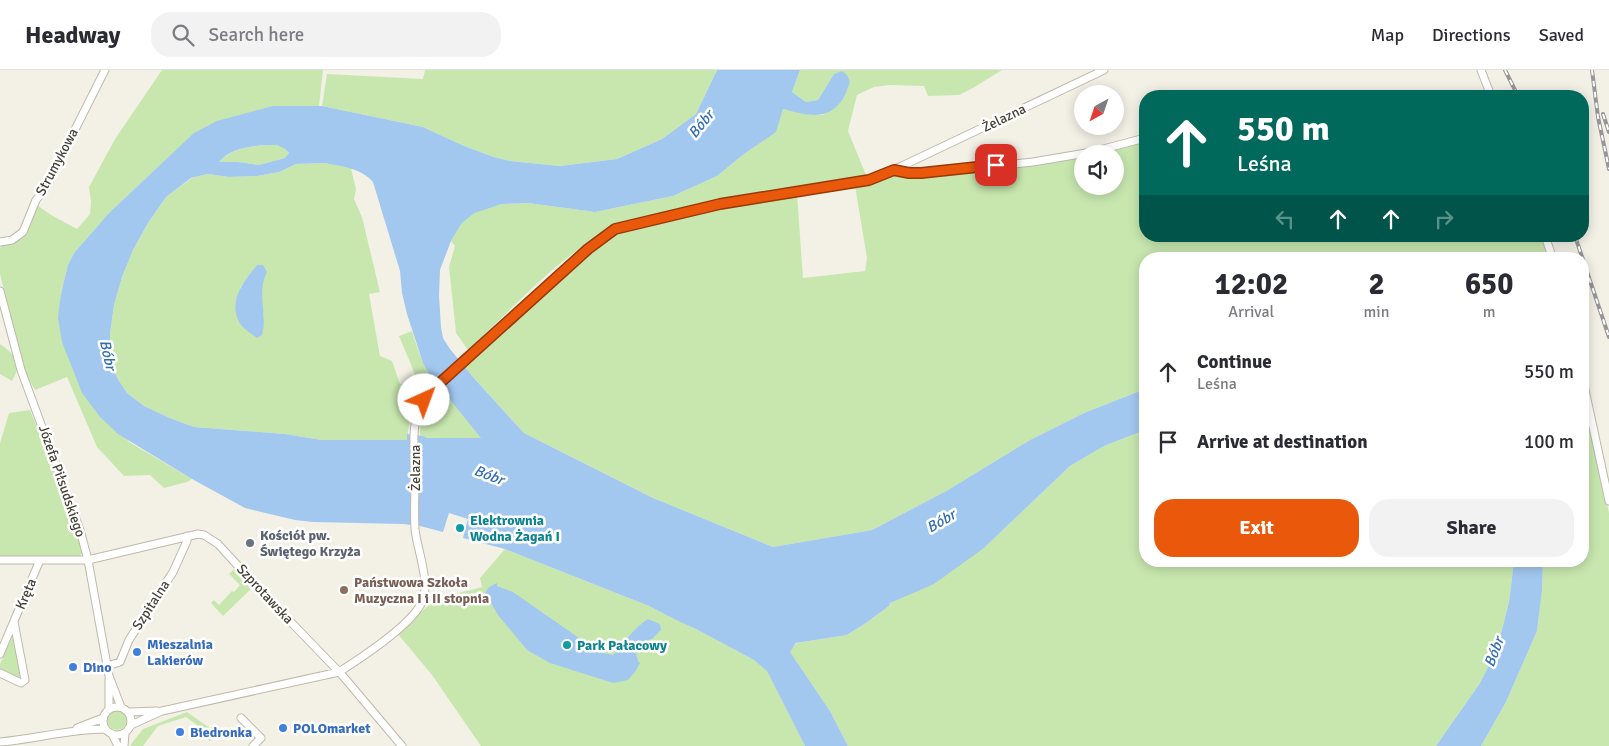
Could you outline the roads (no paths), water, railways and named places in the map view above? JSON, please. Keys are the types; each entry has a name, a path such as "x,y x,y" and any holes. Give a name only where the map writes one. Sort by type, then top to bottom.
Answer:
{"street":[{"name":"Strumykowa","path":"0,242 12,240 22,232 36,200 45,189 105,70"},
{"name":"Żelazna","path":"162,711 339,672 356,661 414,614 422,602 424,579 415,529 414,434 418,411 432,390 588,249 615,229 720,204 869,180 894,170 1104,70"},
{"path":"1481,70 1489,90"},
{"path":"894,170 921,173 1033,162 1092,152 1139,140"},
{"name":"Józefa Piłsudskiego","path":"0,291 21,370 80,530 88,560 107,666 121,707"},
{"path":"1589,408 1609,501"},
{"name":"Szprotawska","path":"88,560 186,536 204,535 218,544 339,672 402,746"},
{"name":"Szpitalna","path":"107,666 120,662 129,640 173,572 187,541 186,536"},
{"name":"Kręta","path":"0,560 88,560"},
{"name":"Kręta","path":"0,654 40,560"},
{"path":"0,673 21,683 25,680 14,622"},
{"path":"0,742 25,740 72,730 102,718 109,708 110,676"},
{"path":"109,708 121,707 129,712 162,711"},
{"path":"124,746 125,733 131,725 162,711"},
{"path":"129,712 132,721 131,725"},
{"path":"102,718 105,729"},
{"path":"241,718 261,738 253,746"},
{"path":"72,730 105,729 112,734 118,746"},
{"path":"112,734 125,733"}],"water":[{"name":"Bóbr","path":"717,70 800,70 792,92 806,102 818,100 834,74 842,71 847,75 850,82 843,98 830,112 808,115 783,109 776,132 717,176 673,196 595,212 528,203 502,204 474,213 462,223 451,241 440,270 439,295 443,338 473,377 524,433 653,498 773,547 872,530 948,490 1030,440 1084,413 1139,391 1139,432 1104,446 1070,466 984,548 934,584 890,603 889,606 847,635 796,643 790,652 830,711 848,746 805,746 767,671 754,660 649,606 505,549 463,538 468,519 449,513 443,532 403,524 295,520 245,508 192,479 118,434 100,417 82,393 62,342 58,318 60,300 68,265 74,253 109,213 194,133 217,121 273,106 322,106 423,127 464,146 494,157 510,161 560,166 617,159 662,139 696,114","holes":["277,145 289,153 285,158 259,165 219,162 231,153 254,146","325,163 345,167 363,174 373,182 400,271 402,293 407,314 423,363 430,375 481,438 427,438 407,434 407,440 322,440 285,434 194,427 144,406 127,393 113,369 110,356 110,334 114,305 122,277 133,250 148,223 166,197 191,178 208,174 229,177 257,176 279,172 296,164"]},
{"path":"257,265 263,265 267,272 262,288 264,319 262,335 257,338 240,324 235,306 239,291"},
{"path":"1513,567 1543,567 1537,631 1506,702 1481,746 1436,746 1480,683 1497,649 1509,602"},
{"path":"497,583 497,586 513,592 599,652 613,655 633,631 648,619 660,624 661,630 652,639 643,641 636,653 640,663 628,680 613,683 550,663 527,650 498,615 485,593 489,587"}],"railway":[{"path":"1505,70 1515,90"},
{"path":"1592,70 1598,117 1609,169"},
{"path":"1603,114 1609,132"},
{"path":"1577,242 1580,252"},
{"path":"1589,278 1609,337"}],"place":[{"name":"Elektrownia Wodna Żagań I","path":"460,528"},
{"name":"Kościół pw. Świętego Krzyża","path":"250,543"},
{"name":"Państwowa Szkoła Muzyczna I i II stopnia","path":"344,590"},
{"name":"Park Pałacowy","path":"567,645"},
{"name":"Mieszalnia Lakierów","path":"137,652"},
{"name":"Dino","path":"73,667"},
{"name":"POLOmarket","path":"283,728"},
{"name":"Biedronka","path":"180,732"}]}
